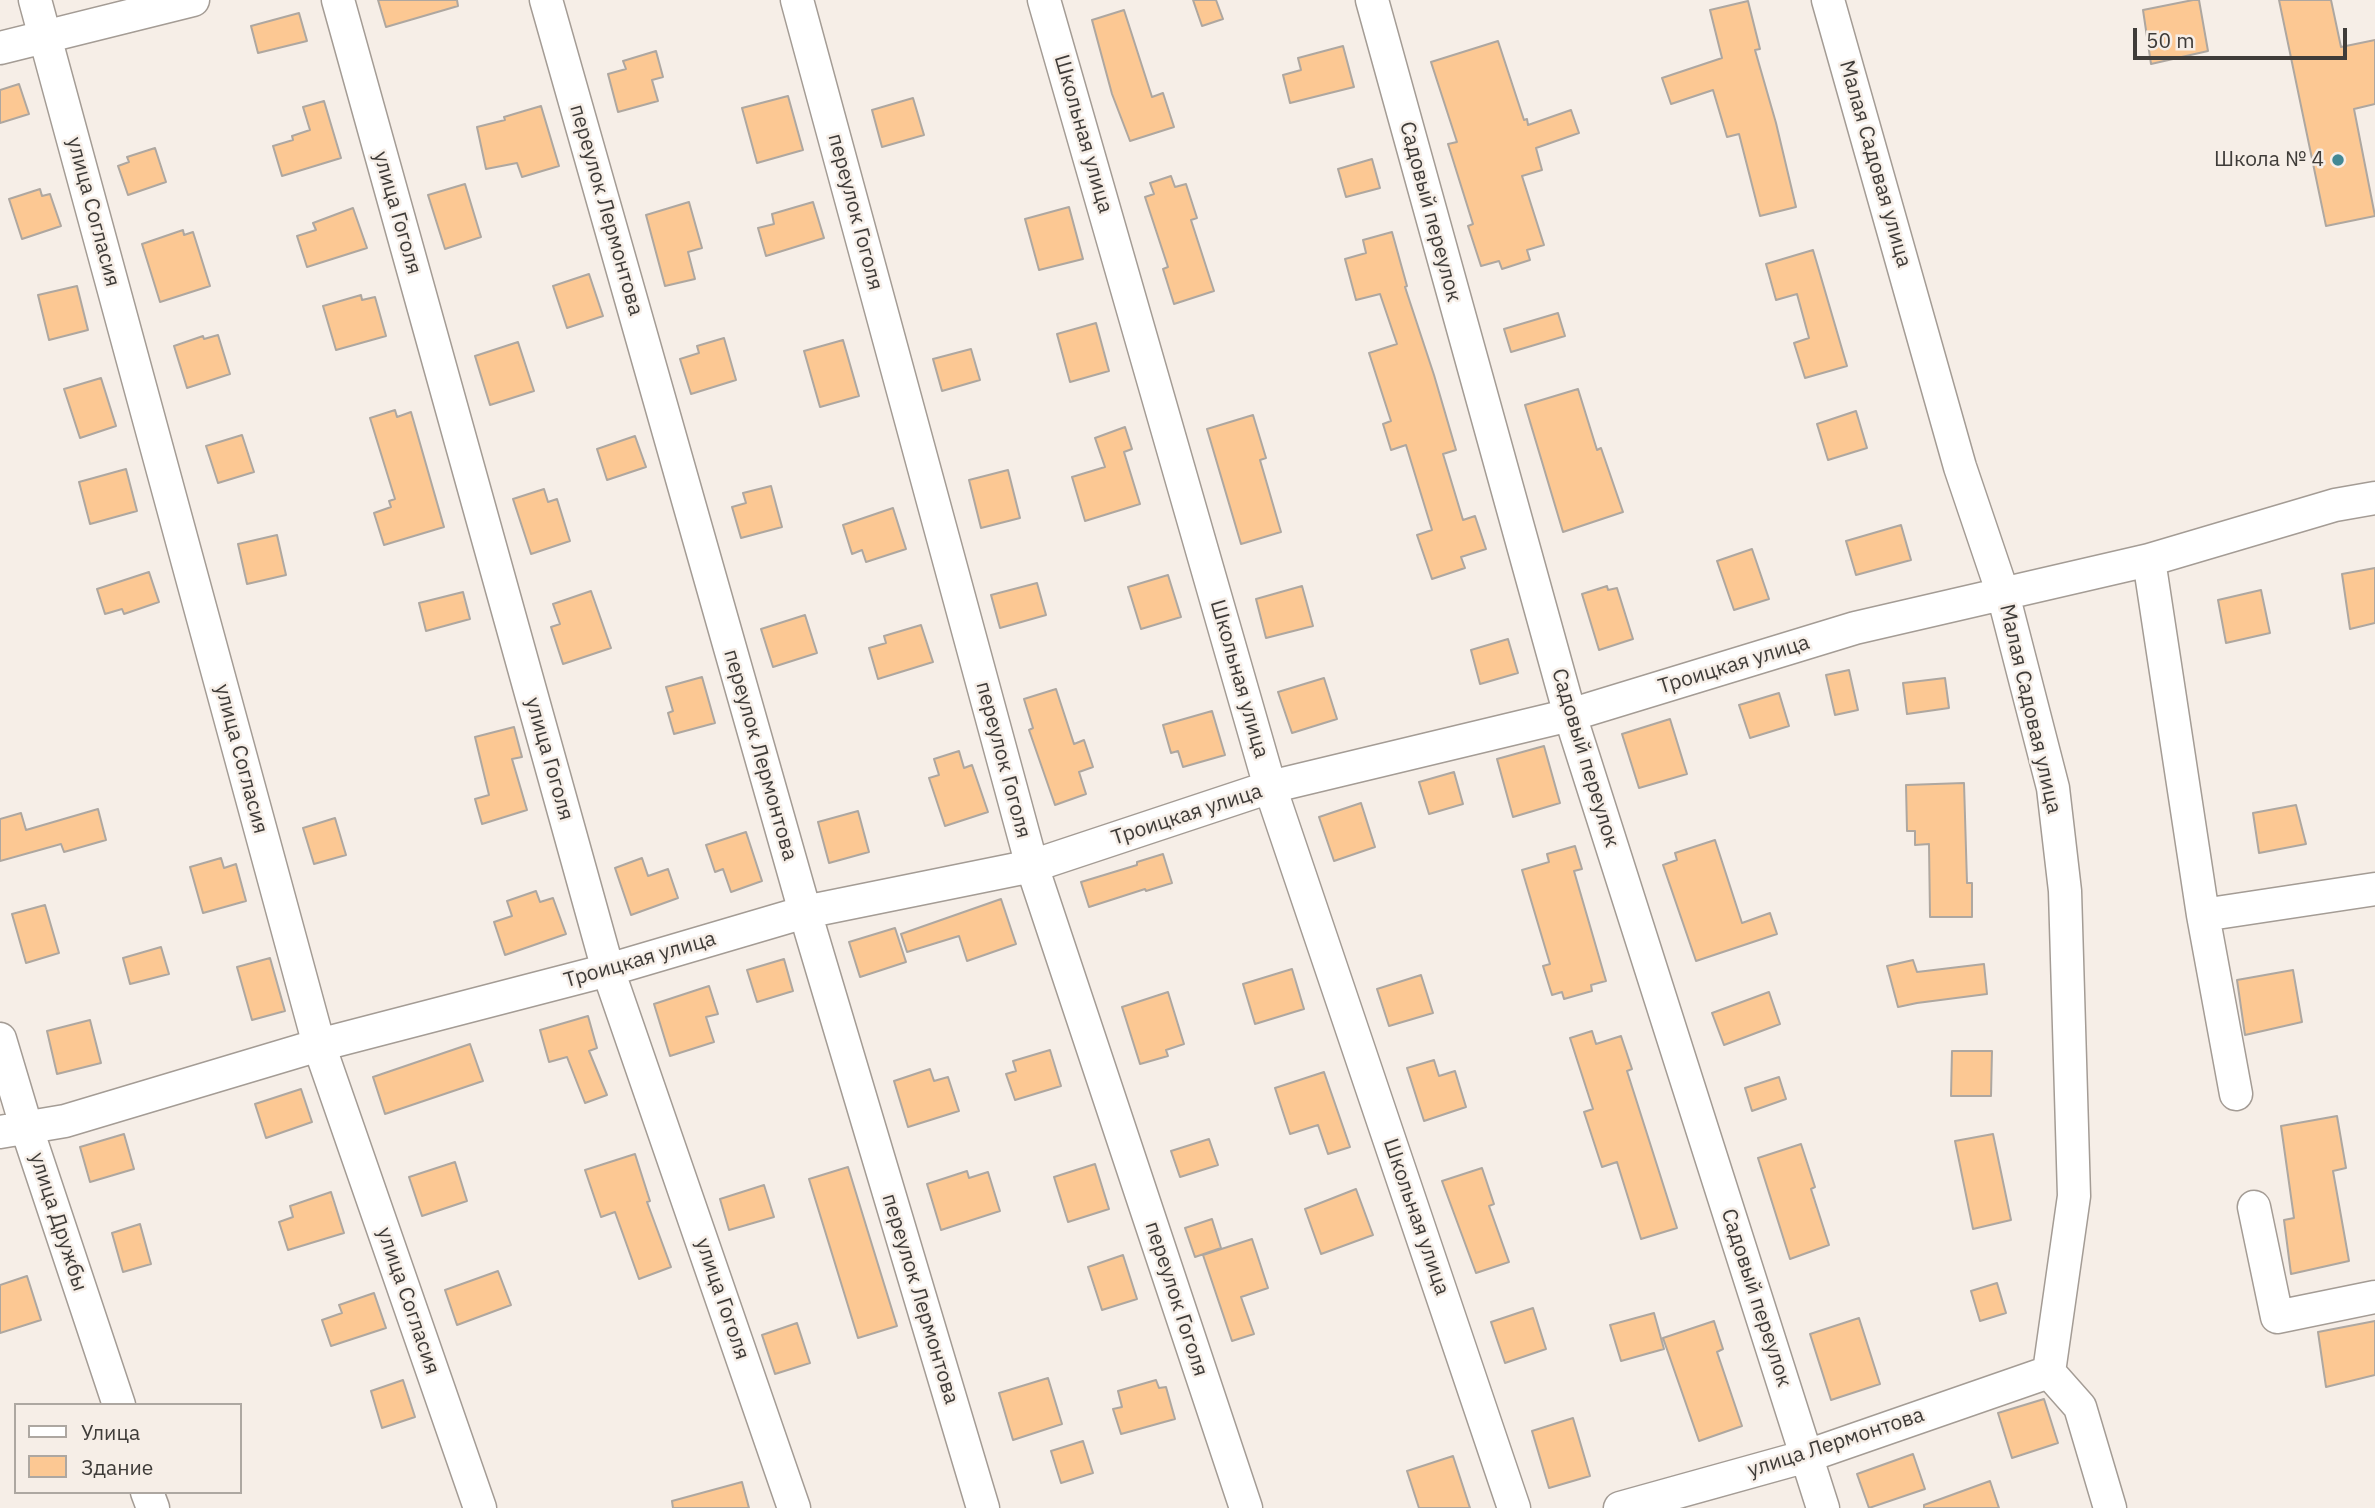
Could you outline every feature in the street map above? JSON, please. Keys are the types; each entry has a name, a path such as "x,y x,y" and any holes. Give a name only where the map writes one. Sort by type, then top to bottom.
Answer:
{"street":[{"name":"улица Согласия","path":"35,0 319,1045 480,1508"},
{"path":"0,48 193,0"},
{"name":"улица Гоголя","path":"338,0 608,970 794,1508"},
{"name":"переулок Лермонтова","path":"546,0 805,912 983,1508"},
{"name":"переулок Гоголя","path":"797,0 1032,866 1246,1508"},
{"name":"Школьная улица","path":"1044,0 1270,787 1514,1508"},
{"name":"Садовый переулок","path":"1371,0 1570,715 1823,1508"},
{"name":"Малая Садовая улица","path":"1828,0 1960,467 2003,594 2053,788 2065,891 2074,1196 2049,1372"},
{"name":"Троицкая улица","path":"13,1129 65,1121 319,1045 608,970 805,912 1032,866 1270,787 1570,715 1854,628 2149,560 2335,505 2375,498"},
{"path":"2149,560 2203,915 2236,1094"},
{"path":"2203,915 2375,889"},
{"name":"улица Дружбы","path":"0,1039 13,1129 117,1403"},
{"path":"2254,1207 2277,1317 2375,1297"},
{"path":"2049,1372 2080,1407 2110,1508"},
{"name":"улица Лермонтова","path":"1620,1508 1807,1455 2049,1372"}],"building":[{"path":"378,0 457,0 458,6 386,27"},
{"path":"1193,0 1216,0 1223,19 1202,26"},
{"path":"2199,0 2208,51 2151,64 2143,10"},
{"name":"Школа № 4","path":"2279,0 2331,0 2341,47 2375,40 2375,104 2354,109 2375,216 2326,226"},
{"path":"1748,1 1760,49 1755,50 1796,207 1760,216 1739,134 1727,137 1713,90 1671,104 1662,78 1722,58 1710,10"},
{"path":"1124,10 1152,97 1163,93 1174,127 1130,141 1112,94 1092,20"},
{"path":"299,13 307,41 258,53 251,26"},
{"path":"1498,41 1528,125 1571,110 1579,133 1536,148 1542,170 1522,176 1544,245 1527,250 1530,260 1502,269 1499,261 1481,266 1468,226 1473,224 1448,144 1457,142 1431,62"},
{"path":"1343,46 1354,87 1290,103 1283,75 1301,70 1298,58"},
{"path":"656,51 663,77 652,80 658,101 618,112 608,74 626,69 623,61"},
{"path":"19,84 29,114 0,123 0,90"},
{"path":"788,96 803,150 757,163 742,108"},
{"path":"913,98 924,135 882,147 872,110"},
{"path":"324,101 341,158 282,176 273,146 293,140 292,136 310,130 303,107"},
{"path":"541,106 559,166 522,177 517,163 486,169 477,127"},
{"path":"155,148 166,182 128,195 118,166 129,162 127,157"},
{"path":"1372,159 1380,188 1346,197 1338,169"},
{"path":"1171,176 1175,187 1186,184 1197,218 1191,220 1214,291 1174,304 1163,269 1168,267 1145,197 1154,194 1150,183"},
{"path":"465,184 481,237 445,249 428,195"},
{"path":"40,189 42,196 50,194 61,226 22,239 9,199"},
{"path":"689,202 702,248 688,252 695,279 665,286 646,215"},
{"path":"813,202 824,238 766,256 758,228 774,224 772,214"},
{"path":"1069,207 1083,259 1039,270 1025,219"},
{"path":"353,208 367,248 307,267 297,236 316,230 313,223"},
{"path":"183,230 184,235 193,232 210,286 160,302 142,244"},
{"path":"1392,232 1407,286 1405,287 1456,450 1443,454 1463,520 1475,516 1486,549 1461,557 1465,568 1432,579 1417,535 1432,530 1406,445 1391,450 1383,424 1391,421 1369,353 1397,344 1380,294 1356,300 1345,259 1366,253 1363,240"},
{"path":"1813,250 1847,366 1805,378 1794,343 1809,338 1797,294 1776,300 1766,264"},
{"path":"589,274 603,316 567,328 553,286"},
{"path":"77,286 88,330 49,340 38,295"},
{"path":"361,295 362,300 375,297 386,336 336,350 323,306"},
{"path":"1558,313 1565,336 1511,352 1504,329"},
{"path":"1096,323 1109,371 1070,382 1057,334"},
{"path":"218,335 230,374 187,388 174,346 203,336 204,339"},
{"path":"724,338 736,380 691,394 680,359 699,353 697,346"},
{"path":"843,340 859,396 820,407 804,351"},
{"path":"518,342 534,391 490,405 475,356"},
{"path":"971,349 980,380 942,391 933,359"},
{"path":"101,378 116,426 80,438 64,389"},
{"path":"1578,389 1597,450 1601,448 1623,512 1563,532 1525,405"},
{"path":"395,410 397,417 411,412 444,527 384,545 374,513 391,507 389,501 395,499 370,418"},
{"path":"1856,411 1867,448 1828,460 1817,424"},
{"path":"1253,415 1266,458 1260,460 1281,532 1241,544 1207,429"},
{"path":"1125,427 1132,449 1124,452 1140,504 1085,521 1072,477 1105,467 1095,438"},
{"path":"242,435 254,472 218,483 206,446"},
{"path":"635,436 646,467 607,480 597,449"},
{"path":"126,469 137,511 90,524 79,482"},
{"path":"1008,470 1020,518 981,528 969,480"},
{"path":"771,486 782,527 741,538 732,507 746,503 743,493"},
{"path":"544,489 548,502 557,499 570,541 531,554 513,499"},
{"path":"893,508 906,549 866,562 862,550 852,554 843,525"},
{"path":"1901,525 1911,560 1856,575 1846,541"},
{"path":"277,535 286,575 247,584 238,544"},
{"path":"1752,549 1769,599 1734,610 1717,561"},
{"path":"2375,568 2375,623 2350,629 2342,574"},
{"path":"149,572 159,602 124,614 122,609 105,614 97,589"},
{"path":"1168,575 1181,617 1141,629 1128,587"},
{"path":"1037,583 1046,615 1000,628 991,595"},
{"path":"1302,586 1313,626 1266,638 1256,599"},
{"path":"1607,586 1608,590 1617,588 1633,639 1599,650 1582,594"},
{"path":"2261,590 2270,633 2226,643 2218,600"},
{"path":"591,591 611,648 563,664 551,627 560,624 553,604"},
{"path":"463,592 470,619 426,631 419,603"},
{"path":"805,615 817,653 773,667 761,629"},
{"path":"921,625 933,662 878,679 869,648 886,643 884,636"},
{"path":"1508,639 1518,673 1480,684 1471,650"},
{"path":"1849,670 1858,710 1835,715 1826,675"},
{"path":"702,677 715,723 674,734 668,713 673,711 666,687"},
{"path":"1324,678 1337,719 1292,733 1278,692"},
{"path":"1945,678 1949,708 1907,714 1903,683"},
{"path":"1056,689 1074,744 1084,740 1093,767 1079,772 1086,794 1055,805 1029,730 1033,728 1024,699"},
{"path":"1779,693 1789,726 1750,738 1739,705"},
{"path":"1212,711 1225,755 1183,767 1178,751 1171,753 1163,725"},
{"path":"1670,719 1687,774 1639,788 1622,734"},
{"path":"514,727 522,757 512,759 527,810 482,824 475,799 489,795 475,737"},
{"path":"1544,746 1560,803 1513,817 1497,759"},
{"path":"959,751 964,768 972,765 988,812 945,826 929,778 939,775 934,759"},
{"path":"1454,772 1463,804 1429,814 1419,782"},
{"path":"1964,783 1967,883 1972,883 1972,917 1930,917 1929,844 1915,845 1915,831 1907,831 1906,785"},
{"path":"1361,803 1375,847 1334,861 1319,817"},
{"path":"2296,805 2306,844 2259,853 2253,813"},
{"path":"98,809 106,840 64,852 61,844 0,861 0,819 21,813 26,830"},
{"path":"858,811 869,852 829,863 818,822"},
{"path":"335,818 346,855 314,864 303,828"},
{"path":"746,832 762,881 731,892 723,869 715,872 706,845"},
{"path":"1715,840 1742,923 1770,913 1777,934 1696,961 1663,865 1677,860 1675,853"},
{"path":"1575,846 1582,869 1574,871 1606,981 1591,985 1592,991 1564,999 1562,992 1552,995 1543,966 1550,964 1522,870 1549,862 1547,854"},
{"path":"1163,854 1172,883 1089,907 1081,882"},
{"path":"221,858 224,868 236,864 246,901 203,913 190,867"},
{"path":"642,858 648,876 668,869 678,898 631,915 615,868"},
{"path":"536,891 540,902 553,898 566,934 505,955 494,922 512,916 507,901"},
{"path":"1001,899 1016,944 967,961 959,936 907,952 901,934"},
{"path":"45,905 59,953 26,963 12,914"},
{"path":"895,928 906,962 860,977 849,942"},
{"path":"161,947 169,974 130,984 123,958"},
{"path":"270,958 285,1011 252,1020 237,967"},
{"path":"784,959 793,991 757,1002 747,970"},
{"path":"1913,960 1917,972 1984,964 1987,994 1898,1007 1887,966"},
{"path":"1292,969 1304,1009 1255,1024 1243,984"},
{"path":"2293,970 2302,1022 2245,1035 2237,980"},
{"path":"1421,975 1433,1013 1389,1026 1377,989"},
{"path":"709,986 718,1014 706,1017 714,1042 670,1056 654,1004"},
{"path":"1168,992 1184,1044 1166,1050 1168,1056 1140,1064 1122,1007"},
{"path":"1769,992 1780,1024 1724,1045 1712,1013"},
{"path":"588,1016 597,1048 589,1051 607,1095 585,1103 567,1057 549,1062 540,1030"},
{"path":"90,1020 101,1063 57,1074 47,1031"},
{"path":"1592,1031 1596,1044 1621,1036 1632,1069 1627,1071 1677,1228 1641,1239 1617,1162 1602,1167 1584,1112 1593,1109 1570,1038"},
{"path":"470,1044 483,1081 385,1114 373,1077"},
{"path":"1050,1050 1061,1086 1015,1100 1006,1074 1016,1071 1013,1061"},
{"path":"1952,1051 1992,1051 1991,1096 1951,1096"},
{"path":"1434,1060 1439,1076 1455,1071 1466,1107 1424,1121 1407,1068"},
{"path":"930,1069 934,1081 948,1077 959,1111 908,1127 894,1081"},
{"path":"1324,1072 1350,1147 1328,1154 1318,1125 1290,1134 1275,1088"},
{"path":"1779,1077 1786,1099 1752,1111 1745,1088"},
{"path":"301,1089 312,1122 266,1138 255,1104"},
{"path":"2337,1116 2346,1168 2333,1171 2349,1261 2291,1274 2284,1220 2294,1218 2281,1126"},
{"path":"124,1134 134,1169 90,1182 80,1147"},
{"path":"1993,1134 2011,1220 1973,1229 1955,1141"},
{"path":"1209,1139 1218,1165 1180,1177 1171,1151"},
{"path":"1801,1144 1815,1187 1811,1189 1829,1245 1790,1259 1758,1158"},
{"path":"635,1154 650,1201 647,1202 671,1267 639,1279 615,1212 601,1217 585,1170"},
{"path":"455,1162 467,1201 422,1216 409,1177"},
{"path":"1095,1164 1109,1209 1068,1222 1054,1177"},
{"path":"848,1167 897,1326 858,1338 809,1179"},
{"path":"1482,1168 1494,1204 1489,1206 1509,1262 1476,1273 1442,1181"},
{"path":"967,1171 969,1178 988,1172 1000,1211 941,1230 927,1184"},
{"path":"764,1185 774,1217 729,1230 720,1199"},
{"path":"1356,1189 1373,1235 1321,1254 1305,1209"},
{"path":"331,1192 344,1233 288,1250 279,1222 293,1217 290,1206"},
{"path":"1212,1219 1221,1248 1195,1257 1185,1228"},
{"path":"140,1224 151,1264 123,1272 112,1233"},
{"path":"1252,1239 1268,1288 1241,1297 1254,1334 1232,1341 1203,1255"},
{"path":"1123,1255 1137,1299 1102,1310 1088,1267"},
{"path":"498,1271 511,1305 457,1325 445,1290"},
{"path":"27,1276 41,1320 0,1333 0,1285"},
{"path":"1997,1283 2006,1313 1980,1321 1971,1291"},
{"path":"374,1293 386,1328 331,1346 322,1320 342,1313 339,1305"},
{"path":"1533,1308 1546,1349 1505,1363 1491,1322"},
{"path":"1654,1313 1664,1349 1621,1361 1610,1325"},
{"path":"1859,1318 1880,1384 1831,1400 1810,1334"},
{"path":"1714,1321 1723,1349 1717,1352 1742,1426 1699,1441 1663,1338"},
{"path":"2375,1321 2375,1375 2326,1387 2318,1332"},
{"path":"797,1323 810,1363 775,1374 762,1335"},
{"path":"1048,1378 1062,1424 1013,1440 999,1393"},
{"path":"403,1380 415,1417 382,1428 371,1391"},
{"path":"1156,1380 1159,1388 1166,1387 1175,1419 1121,1434 1113,1409 1122,1407 1118,1391"},
{"path":"2044,1399 2058,1443 2012,1458 1998,1413"},
{"path":"1573,1418 1590,1476 1549,1488 1532,1431"},
{"path":"1083,1441 1093,1473 1061,1483 1051,1451"},
{"path":"1913,1454 1925,1489 1869,1508 1857,1474"},
{"path":"1453,1456 1470,1508 1419,1508 1407,1471"},
{"path":"1990,1481 1999,1508 1924,1508 1924,1505"},
{"path":"742,1482 749,1508 673,1508 672,1501"}],"place":[{"name":"Школа № 4","path":"2338,160"}]}
